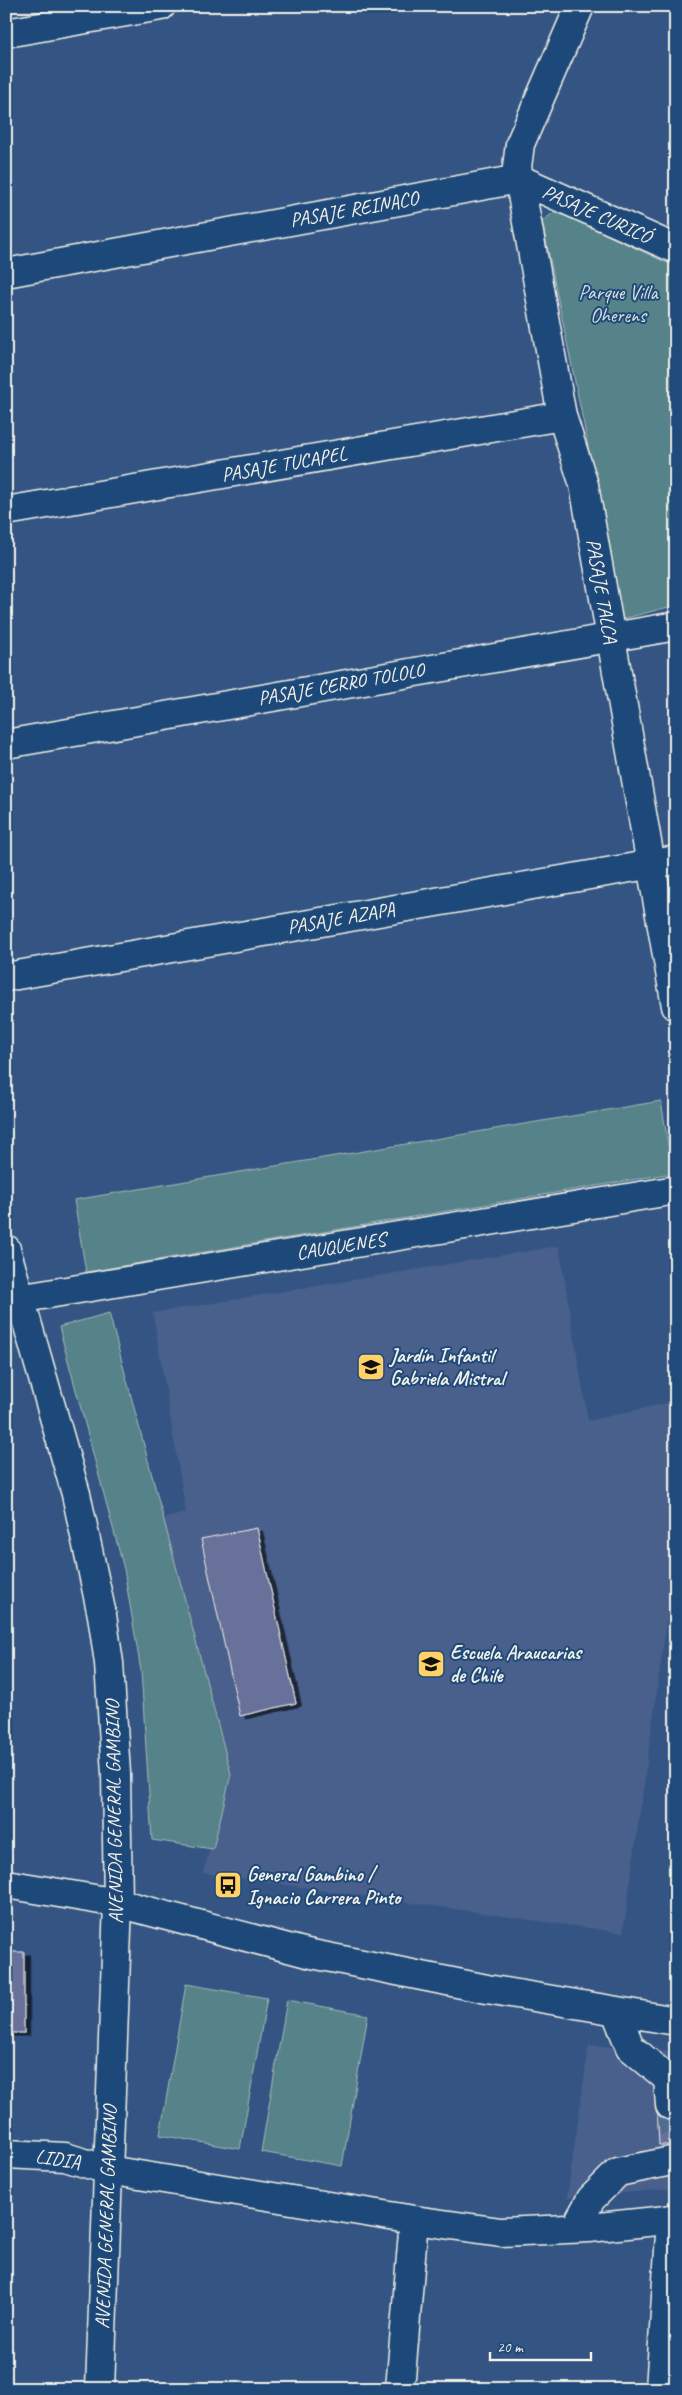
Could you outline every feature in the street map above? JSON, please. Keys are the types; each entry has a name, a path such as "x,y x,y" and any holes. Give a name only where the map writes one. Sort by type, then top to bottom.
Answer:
{"street":[{"path":"6,33 161,6"},
{"path":"518,179 517,167 520,144 580,6"},
{"name":"PASAJE CURICÓ","path":"518,179 676,249"},
{"name":"PASAJE REINACO","path":"6,273 518,179"},
{"name":"PASAJE TALCA","path":"518,179 562,416 584,485 610,636 663,862 676,1006"},
{"name":"PASAJE TUCAPEL","path":"6,511 562,416"},
{"name":"PASAJE CERRO TOLOLO","path":"6,744 610,636 676,626"},
{"name":"PASAJE AZAPA","path":"6,977 663,862"},
{"name":"CAUQUENES","path":"13,1300 676,1190"},
{"name":"AVENIDA GENERAL GAMBINO","path":"6,1249 13,1300 76,1494 102,1615 110,1663 118,1904 100,2389"},
{"path":"6,1884 118,1904 307,1953 616,2012 676,2020"},
{"path":"616,2012 630,2047 671,2084"},
{"name":"LIDIA","path":"6,2154 64,2157 108,2170 414,2220 501,2232 575,2228 674,2219"},
{"path":"575,2228 591,2199 618,2172 676,2160"},
{"path":"660,2389 674,2219"},
{"path":"400,2389 414,2220"}],"shaded area":[{"name":"Escuela Araucarias de Chile","path":"559,1246 588,1421 676,1401 676,1554 623,1933 203,1873 231,1774 162,1519 186,1513 153,1313"},
{"path":"589,2045 676,2053 676,2188 567,2198"}],"green space":[{"name":"Parque Villa Oherens","path":"556,211 676,267 676,605 619,620 585,430 542,221"},
{"path":"661,1101 673,1173 86,1272 74,1200"},
{"path":"109,1313 231,1774 213,1849 152,1840 141,1671 124,1569 59,1327"},
{"path":"186,1984 267,1998 240,2149 160,2135"},
{"path":"287,2000 368,2015 342,2166 261,2152"}],"building":[{"path":"257,1528 296,1703 240,1716 201,1539"},
{"path":"6,1952 24,1952 24,2033 6,2033"},
{"path":"676,2105 676,2145 659,2145 657,2106"}],"tunnel":[{"path":"670,2105 676,2143"}],"place":[{"name":"Jardín Infantil Gabriela Mistral","path":"371,1367"},
{"name":"Escuela Araucarias de Chile","path":"431,1664"},
{"name":"General Gambino / Ignacio Carrera Pinto","path":"228,1885"}]}
